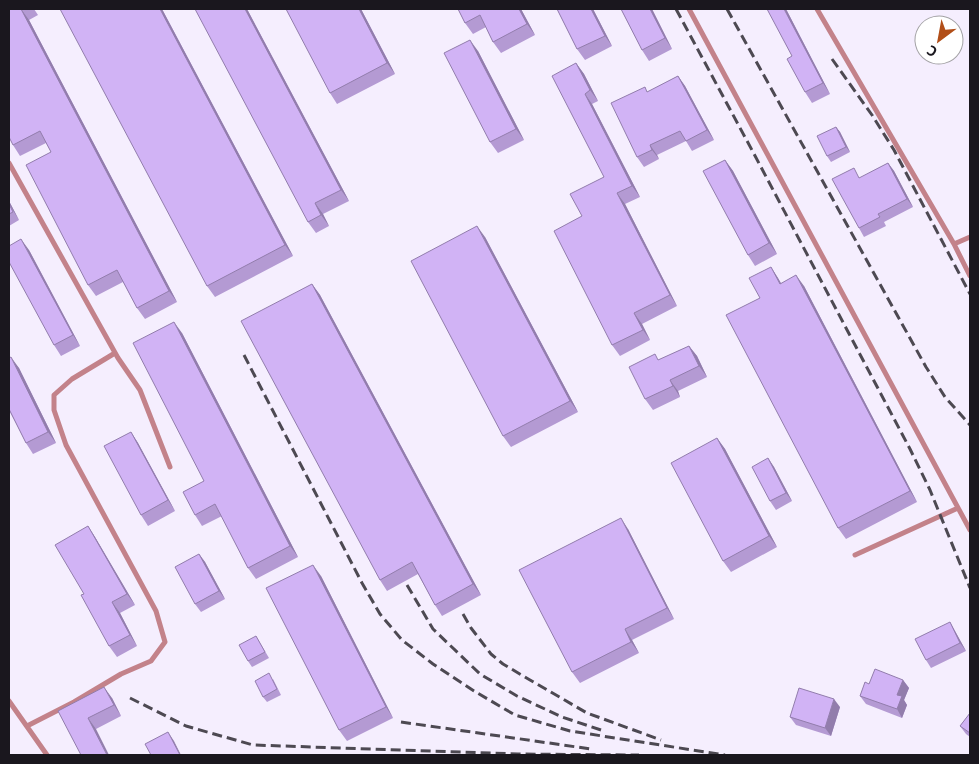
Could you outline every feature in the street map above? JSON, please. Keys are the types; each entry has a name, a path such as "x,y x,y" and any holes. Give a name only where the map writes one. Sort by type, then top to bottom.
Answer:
{"lane":[{"path":"689,9 970,530"},
{"path":"817,9 954,244 970,276"},
{"path":"9,163 115,353 140,390 170,467"},
{"path":"954,244 970,238"},
{"path":"26,726 74,702 122,674 151,661 165,642 156,611 66,445 54,410 54,395 72,379 115,353"},
{"path":"855,555 958,508"},
{"path":"9,701 47,755"}],"building":[{"path":"9,9 21,9 169,291 137,308 117,270 88,285 26,165 51,152 40,131 13,145 9,137"},
{"path":"60,9 160,9 285,245 207,286"},
{"path":"195,9 245,9 341,190 315,203 321,215 308,222"},
{"path":"286,9 359,9 387,63 330,93"},
{"path":"458,9 519,9 527,24 493,42 480,15 465,23"},
{"path":"557,9 591,9 605,36 577,49"},
{"path":"621,9 650,9 665,38 642,50"},
{"path":"767,9 784,9 823,83 805,92 787,59 792,56"},
{"path":"470,40 516,129 490,142 444,53"},
{"path":"576,63 590,90 585,94 632,186 617,193 670,295 634,313 643,330 612,345 554,231 582,216 570,194 604,177 552,76"},
{"path":"678,76 707,130 686,141 680,131 650,145 652,150 637,157 611,103 645,87 647,92"},
{"path":"836,127 846,147 827,156 817,136"},
{"path":"725,160 769,243 748,255 703,171"},
{"path":"888,163 907,199 878,214 880,217 859,228 832,179 854,168 859,178"},
{"path":"9,204 13,212 9,214"},
{"path":"477,226 570,401 503,436 411,261"},
{"path":"21,239 73,335 54,345 9,262 9,246"},
{"path":"771,267 780,284 796,275 910,491 838,528 726,315 760,298 749,278"},
{"path":"312,284 473,584 435,605 412,562 380,580 241,321"},
{"path":"174,322 290,546 248,568 215,504 195,515 183,492 204,481 133,343"},
{"path":"689,346 699,366 670,380 673,386 645,399 629,367 655,354 658,360"},
{"path":"11,357 48,432 26,443 9,409 9,358"},
{"path":"131,432 168,500 141,515 104,446"},
{"path":"717,438 769,536 723,561 671,463"},
{"path":"768,458 786,493 770,501 752,467"},
{"path":"621,518 667,608 625,629 631,642 572,672 519,570"},
{"path":"88,526 127,594 112,602 130,635 109,646 81,595 84,594 55,545"},
{"path":"199,554 219,591 195,604 175,567"},
{"path":"313,565 386,707 339,730 266,588"},
{"path":"950,622 960,643 926,660 915,639"},
{"path":"256,636 265,652 248,661 239,645"},
{"path":"875,669 903,680 897,695 902,696 897,709 860,696 865,682 869,684"},
{"path":"269,673 277,689 263,697 255,681"},
{"path":"104,687 114,705 88,718 107,755 81,755 58,711"},
{"path":"799,688 834,699 825,728 790,717"},
{"path":"970,713 970,733 960,726"},
{"path":"168,732 180,755 151,755 145,744"}],"railway":[{"path":"676,9 910,449 930,490 970,588"},
{"path":"727,9 926,367 945,397 970,425"},
{"path":"832,59 872,115 894,150 970,294"},
{"path":"244,355 362,583 380,614 402,640 433,664 515,715 570,731 725,755"},
{"path":"407,585 433,629 480,674 517,696 562,717 604,731"},
{"path":"463,614 491,654 503,664 587,713 661,740"},
{"path":"130,698 186,726 253,745 518,754 639,755"},
{"path":"401,722 591,749"}]}
